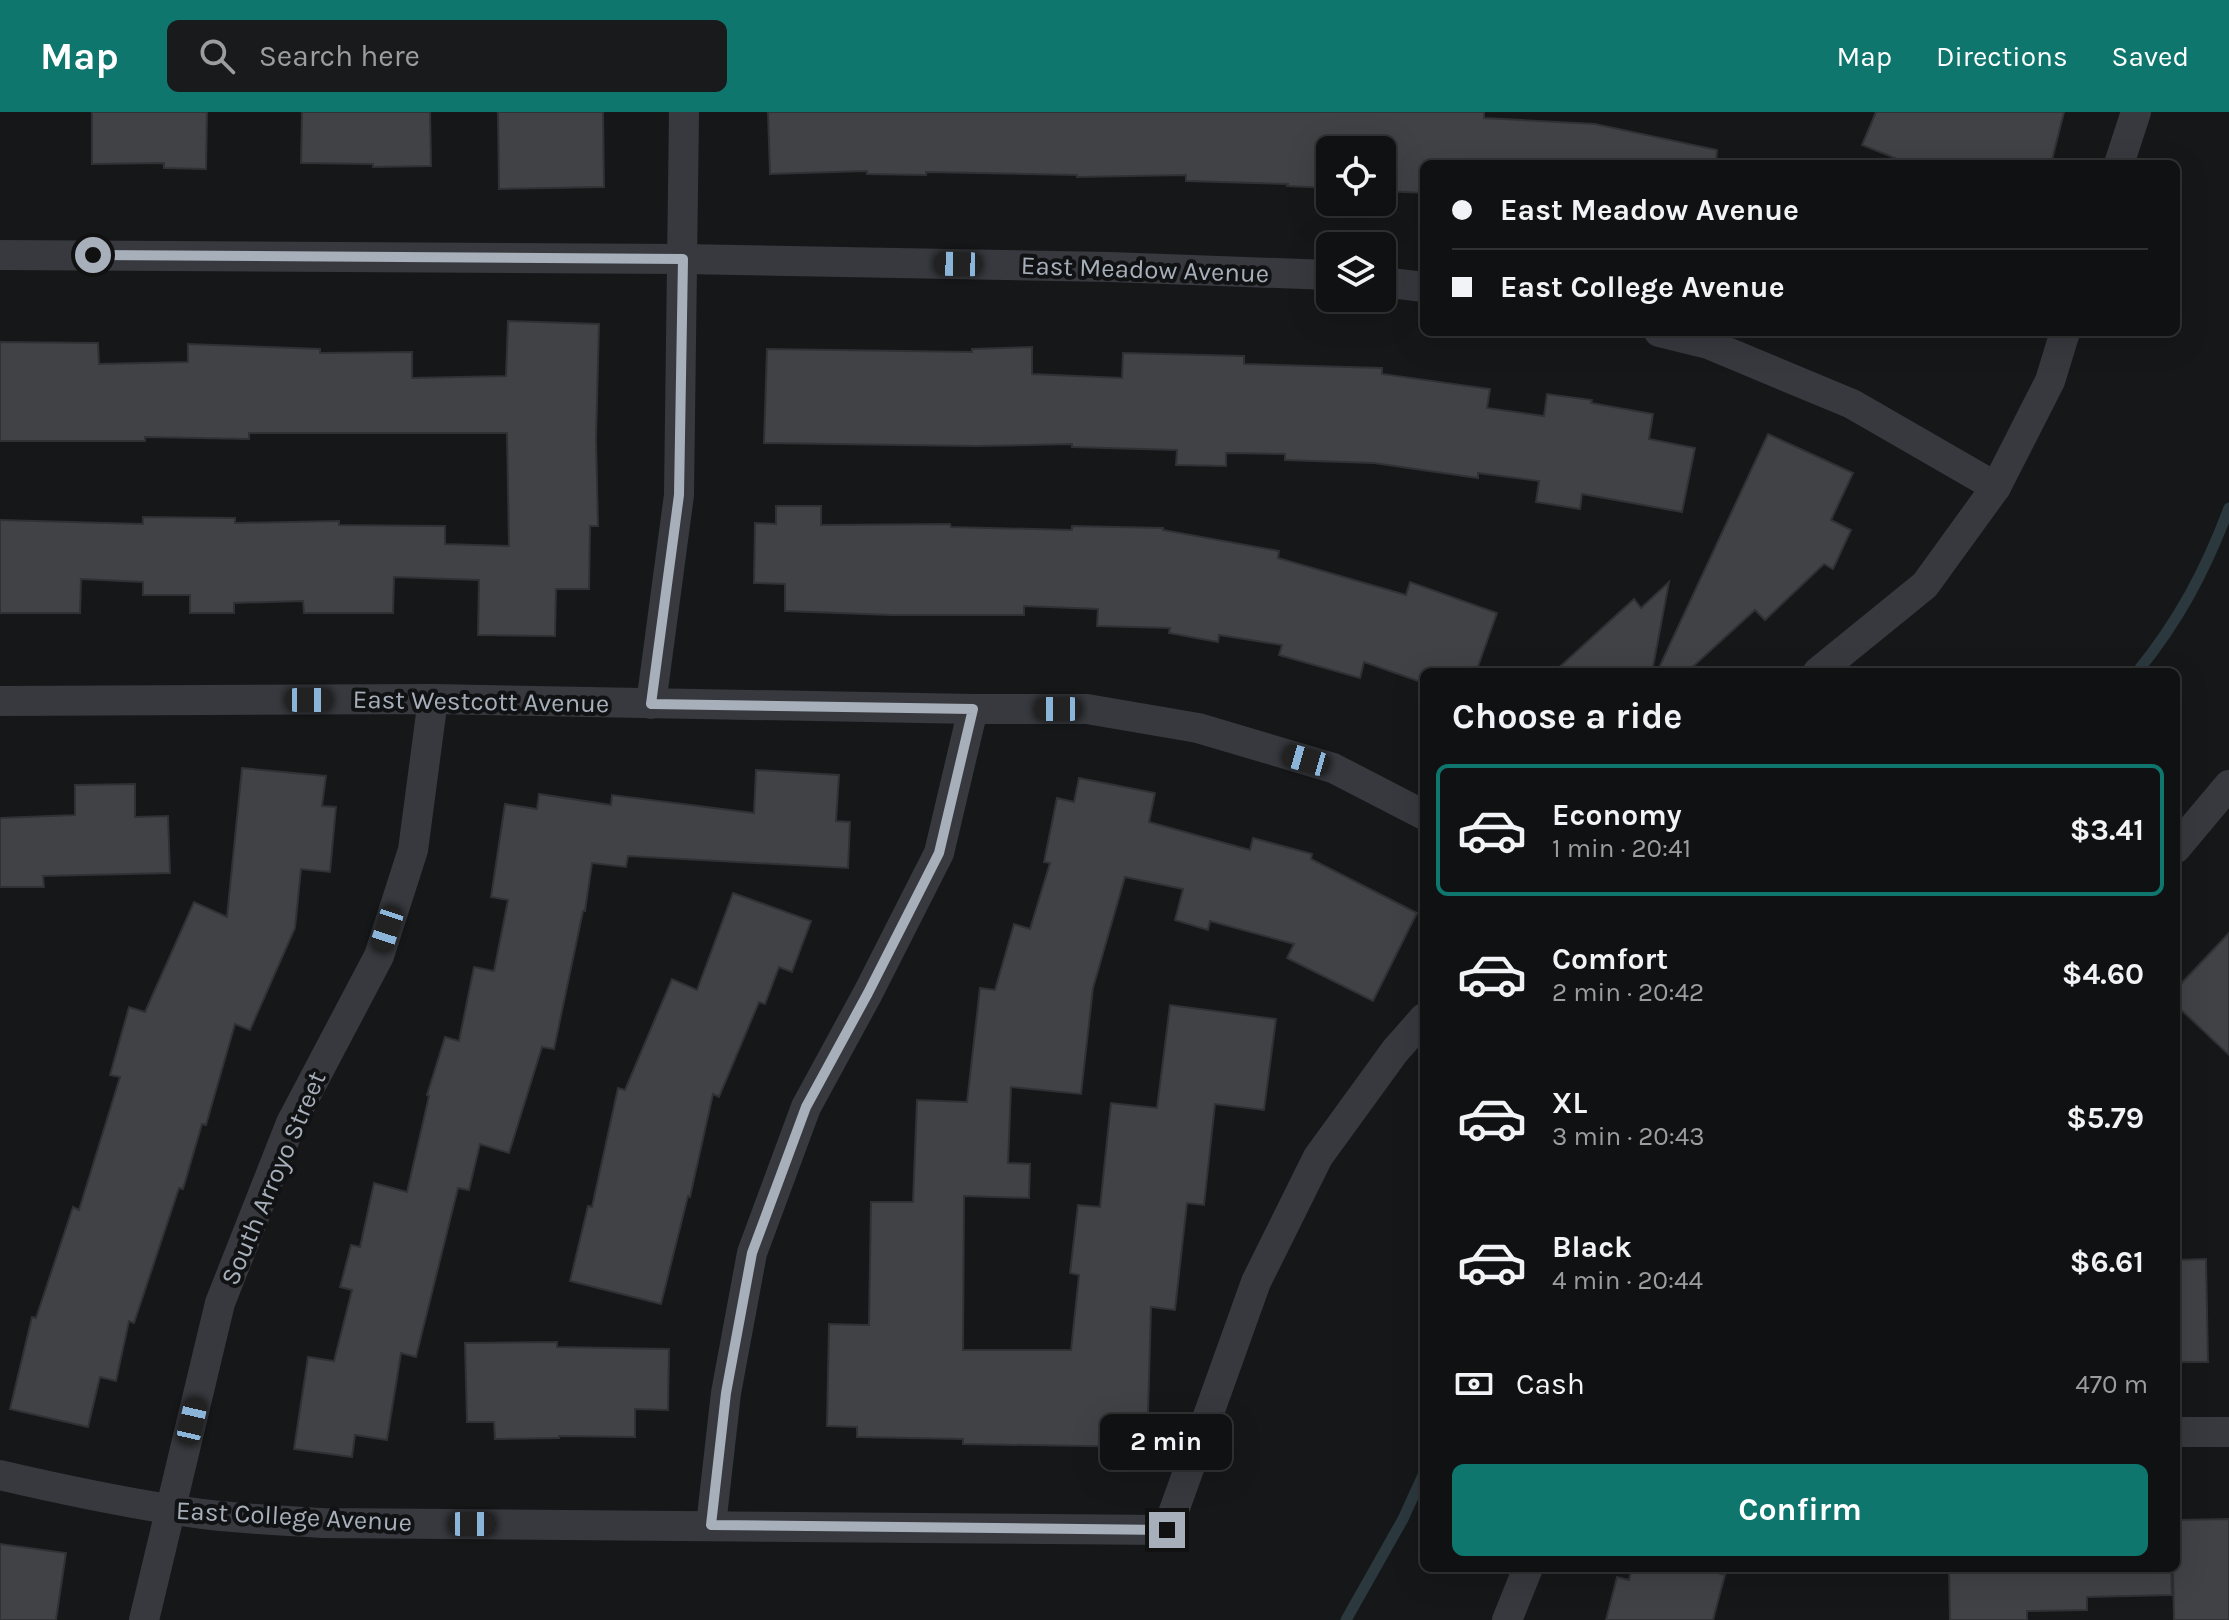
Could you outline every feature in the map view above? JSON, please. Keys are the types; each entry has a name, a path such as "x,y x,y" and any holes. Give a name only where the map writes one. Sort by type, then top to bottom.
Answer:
{"street":[{"path":"651,704 679,495 684,112"},
{"path":"2120,160 2136,112"},
{"name":"East Meadow Avenue","path":"0,255 683,259 1110,267 1316,274"},
{"path":"1396,284 1420,287"},
{"path":"1675,336 1708,344 1852,404 1996,487"},
{"path":"1823,668 1925,585 1996,487 2050,381 2064,336"},
{"name":"East Westcott Avenue","path":"0,701 433,699 1087,709 1198,728 1333,768 1420,813"},
{"name":"South Arroyo Street","path":"144,1620 220,1303 291,1123 379,956 413,850 433,699"},
{"path":"711,1525 726,1393 752,1253 806,1107 939,853 973,709"},
{"path":"2180,843 2229,785"},
{"name":"East College Avenue","path":"0,1475 171,1510 323,1523 1167,1530 1256,1282 1311,1171 1387,1063 1420,1023"},
{"path":"2180,1432 2229,1432"},
{"path":"1507,1620 1526,1572"}],"building":[{"path":"92,112 207,112 206,169 164,168 164,163 92,164"},
{"path":"302,112 430,112 431,166 301,163"},
{"path":"498,112 603,112 604,187 499,189"},
{"path":"768,112 1484,112 1484,118 1595,124 1717,150 1716,160 1420,160 1420,193 1396,192 1396,136 1316,136 1316,187 1186,181 1186,175 1077,177 926,172 926,175 867,174 867,171 770,174"},
{"path":"1876,112 2064,112 2052,160 1900,160 1862,145"},
{"path":"508,321 599,324 596,439 598,526 590,526 589,589 556,589 555,636 478,635 479,580 394,577 393,613 304,613 303,601 234,603 234,613 190,613 190,595 143,595 143,582 81,579 80,613 0,613 0,520 143,524 143,517 235,518 235,523 339,521 339,525 445,526 445,544 509,546 507,433 249,433 249,439 145,437 145,441 0,441 0,342 98,343 99,364 188,362 188,344 320,349 320,353 412,352 412,378 506,376"},
{"path":"1032,347 1032,374 1122,378 1123,353 1244,356 1244,364 1382,368 1382,374 1490,389 1487,408 1544,416 1547,394 1592,400 1591,403 1653,414 1649,439 1695,448 1682,512 1582,494 1580,509 1536,502 1539,481 1478,473 1478,478 1374,463 1285,460 1285,454 1226,453 1226,466 1176,465 1177,450 1072,447 1072,444 764,443 767,349 972,352 972,349"},
{"path":"1768,434 1853,473 1831,520 1851,530 1833,569 1824,564 1765,620 1755,610 1691,668 1659,668"},
{"path":"776,506 821,506 821,525 950,524 951,527 1072,530 1072,526 1163,528 1279,551 1278,558 1406,595 1410,582 1497,613 1477,668 1420,668 1420,682 1364,662 1360,678 1279,655 1282,645 1219,635 1218,642 1169,633 1170,628 1097,626 1098,609 1024,606 1024,615 785,611 785,584 754,583 755,523 776,524"},
{"path":"1669,582 1653,668 1558,668 1634,599 1641,608"},
{"path":"242,768 326,776 322,806 336,807 330,872 301,869 295,928 250,1030 235,1024 206,1125 202,1124 183,1189 179,1188 134,1323 129,1321 116,1381 100,1377 88,1427 10,1409 32,1317 36,1318 73,1207 79,1210 120,1077 110,1075 129,1007 145,1012 194,902 227,917"},
{"path":"756,770 839,775 836,821 850,822 848,868 628,856 626,867 592,863 585,911 554,1049 542,1047 509,1153 480,1144 469,1190 458,1188 416,1357 401,1353 387,1440 355,1435 352,1457 294,1449 308,1357 334,1361 352,1290 340,1287 351,1245 360,1247 374,1183 407,1192 427,1095 445,1037 459,1041 474,967 494,971 508,900 491,897 505,804 537,809 539,794 611,805 612,795 754,813"},
{"path":"1079,778 1155,793 1149,822 1250,850 1253,838 1312,854 1311,859 1417,913 1373,1001 1287,958 1294,944 1210,921 1208,930 1175,920 1183,889 1125,877 1093,988 1081,1094 1011,1087 1008,1163 1030,1164 1029,1198 964,1196 963,1350 1071,1350 1079,1275 1070,1273 1078,1205 1100,1207 1111,1103 1157,1108 1170,1005 1276,1019 1264,1110 1215,1104 1204,1205 1187,1203 1175,1310 1151,1307 1147,1447 963,1444 963,1439 857,1437 857,1427 827,1426 829,1324 869,1325 871,1202 913,1202 917,1100 967,1102 980,988 995,990 1014,924 1030,929 1050,863 1044,862 1057,798 1074,802"},
{"path":"135,784 135,817 168,816 170,873 43,876 44,887 0,887 0,818 75,815 75,785"},
{"path":"733,893 811,921 792,972 779,967 765,1004 759,1002 719,1097 713,1094 690,1197 661,1304 570,1281 588,1206 592,1207 618,1088 625,1090 672,979 697,990"},
{"path":"2229,933 2229,1055 2180,1009 2180,985"},
{"path":"2206,1259 2208,1362 2180,1362 2180,1260"},
{"path":"557,1342 557,1347 669,1349 668,1410 635,1409 635,1437 495,1439 494,1422 467,1422 465,1343"},
{"path":"2229,1519 2229,1620 2174,1620 2173,1572 2180,1572 2180,1520"},
{"path":"0,1544 66,1553 56,1620 0,1620"},
{"path":"1631,1572 1713,1572 1725,1575 1713,1620 1606,1620 1617,1577 1629,1580"},
{"path":"1949,1572 2171,1572 2172,1595 2087,1597 2087,1610 2027,1611 2027,1620 1950,1620"}],"waterway":[{"path":"2140,668 2190,594 2229,508"},
{"path":"1346,1620 1403,1519 1420,1482"}],"route":[{"path":"93,255 683,259 679,495 651,704 973,709 939,853 806,1107 752,1253 726,1393 711,1525 1167,1530"}]}
